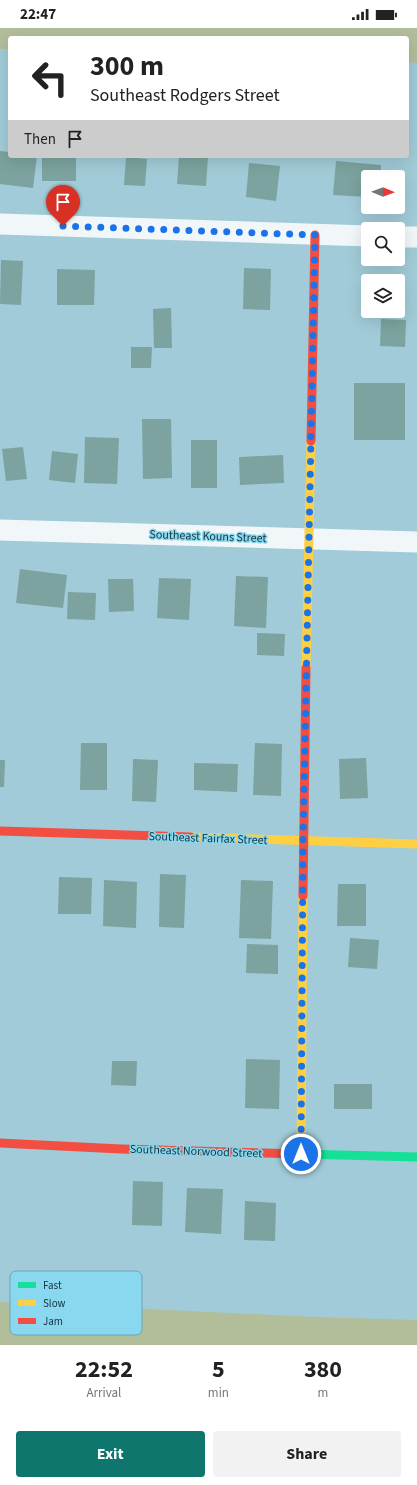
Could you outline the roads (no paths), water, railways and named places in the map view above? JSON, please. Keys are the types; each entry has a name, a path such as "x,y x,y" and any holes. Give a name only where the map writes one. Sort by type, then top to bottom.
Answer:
{"street":[{"path":"0,224 361,236"},
{"path":"301,1154 303,841 315,235"},
{"path":"405,237 417,237"},
{"name":"Southeast Kouns Street","path":"0,530 417,542"},
{"name":"Southeast Fairfax Street","path":"0,831 417,844"},
{"name":"Southeast Norwood Street","path":"0,1143 129,1149 417,1157"}]}
